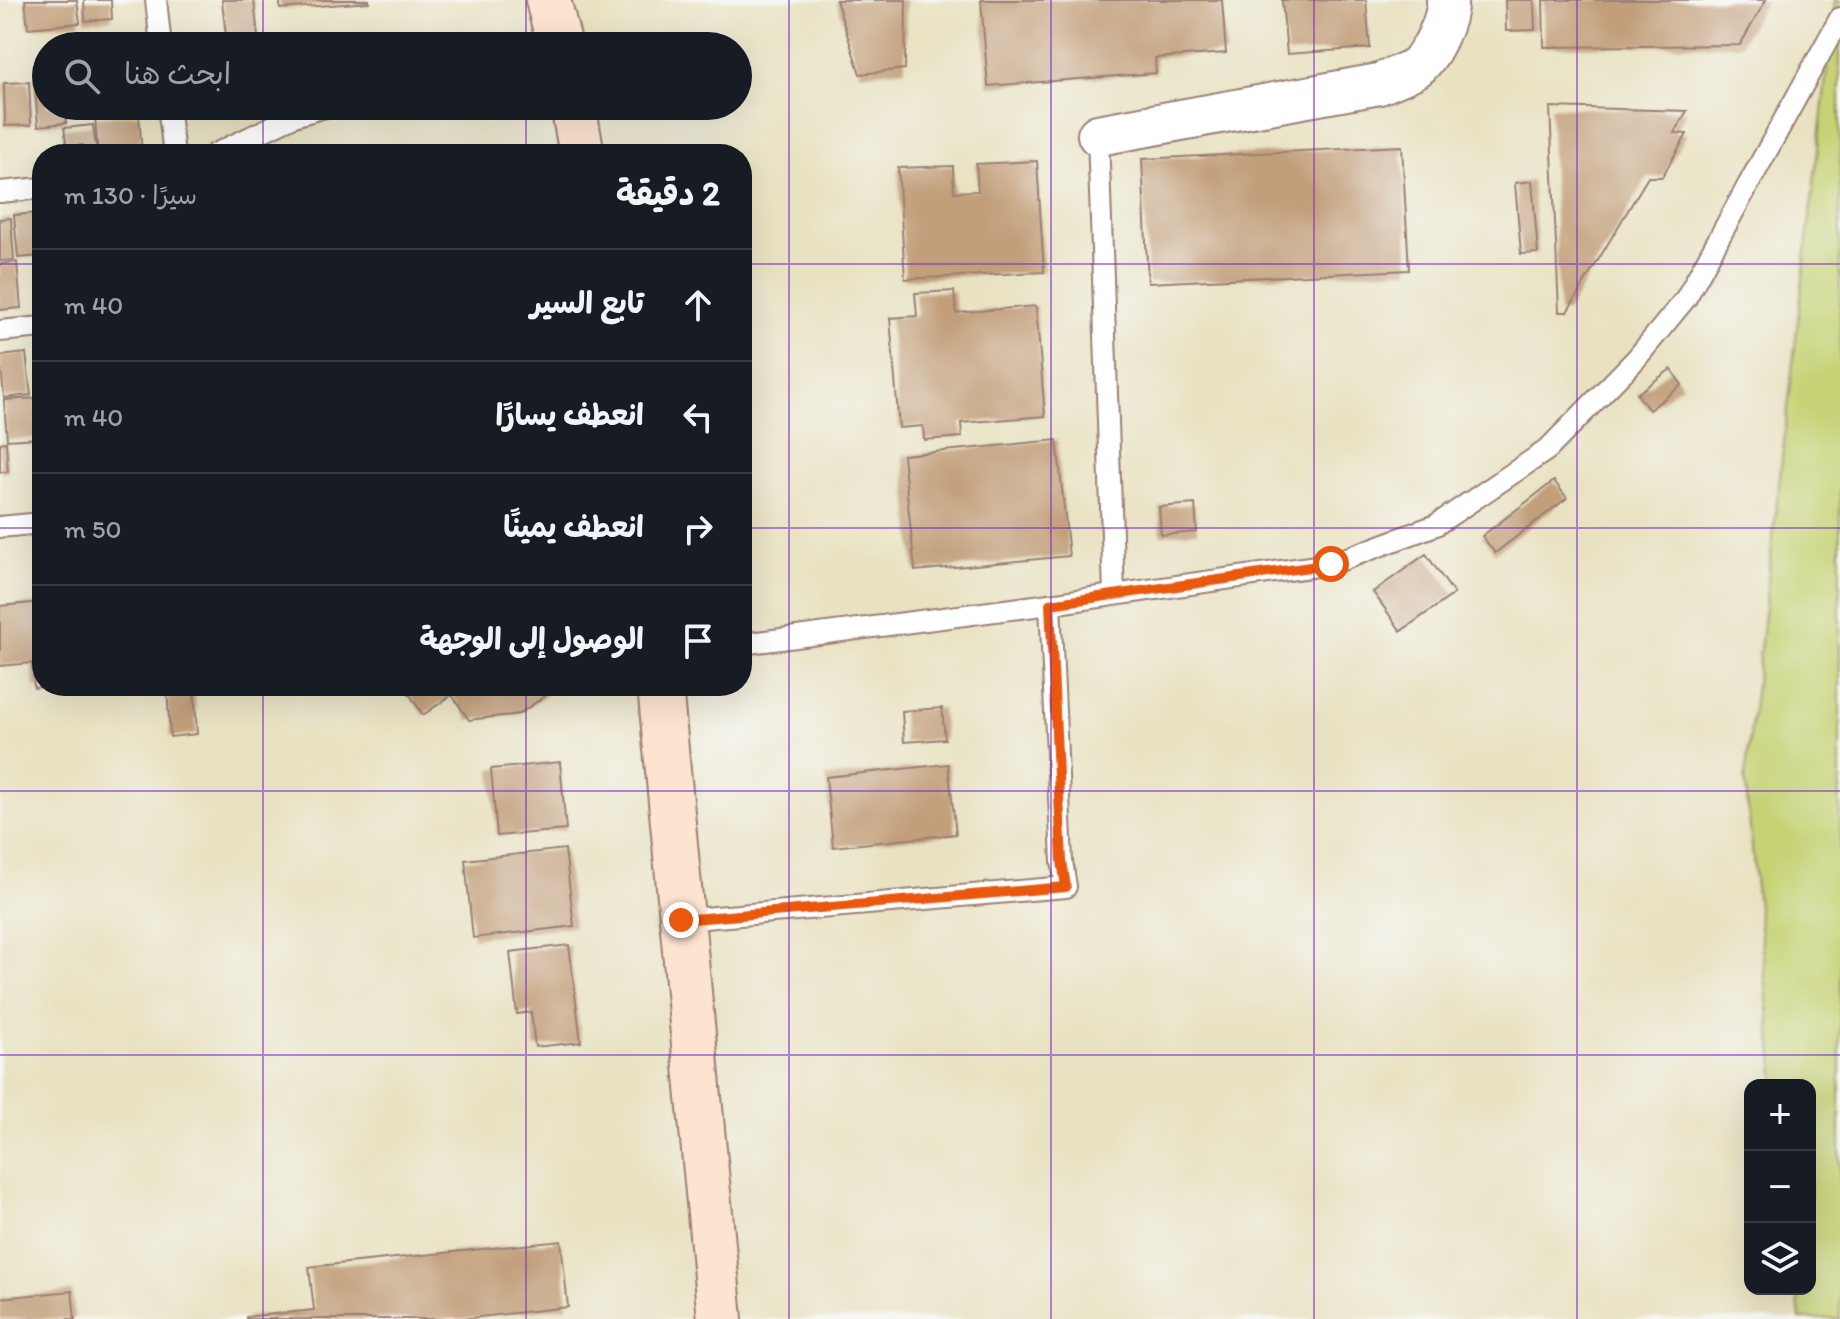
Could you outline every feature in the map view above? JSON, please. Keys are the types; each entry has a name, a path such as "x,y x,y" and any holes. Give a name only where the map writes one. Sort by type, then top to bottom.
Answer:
{"street":[{"path":"548,0 552,32"},
{"path":"1098,135 1379,84 1418,66 1439,35 1448,8 1447,0"},
{"path":"576,120 580,144"},
{"path":"661,696 720,1319"}],"lane":[{"path":"156,0 159,32"},
{"path":"752,643 1331,564 1436,525 1547,450 1636,359 1686,298 1840,18"},
{"path":"170,120 173,144"},
{"path":"236,144 286,120"},
{"path":"1098,135 1114,594"},
{"path":"0,192 32,189"},
{"path":"0,331 32,328"},
{"path":"0,527 32,524"},
{"path":"681,920 1066,887 1062,861 1050,604"}],"green space":[{"path":"1835,0 1840,0 1840,1319 1800,1319 1798,1295 1816,1295 1816,1079 1775,1079 1745,779"}],"building":[{"path":"25,0 77,0 80,23 28,28"},
{"path":"84,0 111,0 112,19 85,21"},
{"path":"222,0 254,0 257,32 225,32"},
{"path":"280,0 369,0 369,2 280,9"},
{"path":"836,0 906,0 905,69 860,74"},
{"path":"981,0 1222,0 1226,53 1155,58 1156,73 988,86"},
{"path":"1282,0 1366,0 1370,48 1287,54"},
{"path":"1505,0 1534,0 1535,30 1506,31"},
{"path":"1543,0 1766,0 1740,45 1544,47"},
{"path":"29,82 31,125 5,126 4,83"},
{"path":"1550,107 1687,111 1674,133 1687,134 1662,177 1648,177 1567,312 1559,312"},
{"path":"38,120 66,120 66,123 38,126"},
{"path":"95,120 139,120 141,144 97,144"},
{"path":"93,125 96,144 67,144 64,128"},
{"path":"1402,146 1409,270 1148,283 1142,159"},
{"path":"1037,161 1044,272 905,279 898,168 953,166 954,192 978,191 976,164"},
{"path":"1532,181 1538,253 1521,254 1515,183"},
{"path":"32,214 32,257 18,258 14,215"},
{"path":"11,218 14,260 0,261 0,219"},
{"path":"17,262 21,308 0,310 0,264"},
{"path":"954,291 956,313 1036,306 1045,416 961,423 962,437 924,440 923,426 899,428 890,318 917,316 915,293"},
{"path":"26,353 31,395 4,398 0,356"},
{"path":"1671,369 1682,385 1649,410 1637,394"},
{"path":"32,398 32,438 7,440 4,400"},
{"path":"1057,440 1069,556 915,571 903,455"},
{"path":"6,442 8,472 0,472 0,443"},
{"path":"1554,481 1567,498 1495,553 1482,536"},
{"path":"1195,504 1197,532 1161,535 1159,507"},
{"path":"1426,554 1454,594 1401,631 1373,592"},
{"path":"32,603 32,663 0,666 0,606"},
{"path":"168,696 195,696 197,734 170,737"},
{"path":"411,696 451,696 423,715"},
{"path":"453,696 545,696 519,714 469,720"},
{"path":"942,708 945,739 904,742 902,711"},
{"path":"560,762 566,830 497,836 491,769"},
{"path":"948,764 956,834 833,847 826,777"},
{"path":"565,849 574,926 473,938 465,860"},
{"path":"569,945 581,1042 535,1047 531,1012 517,1014 510,952"},
{"path":"561,1241 568,1307 462,1319 246,1319 314,1310 309,1267"},
{"path":"72,1291 75,1319 0,1319 0,1298"}],"route":[{"path":"681,920 1066,887 1062,861 1050,604 1331,564"}]}
